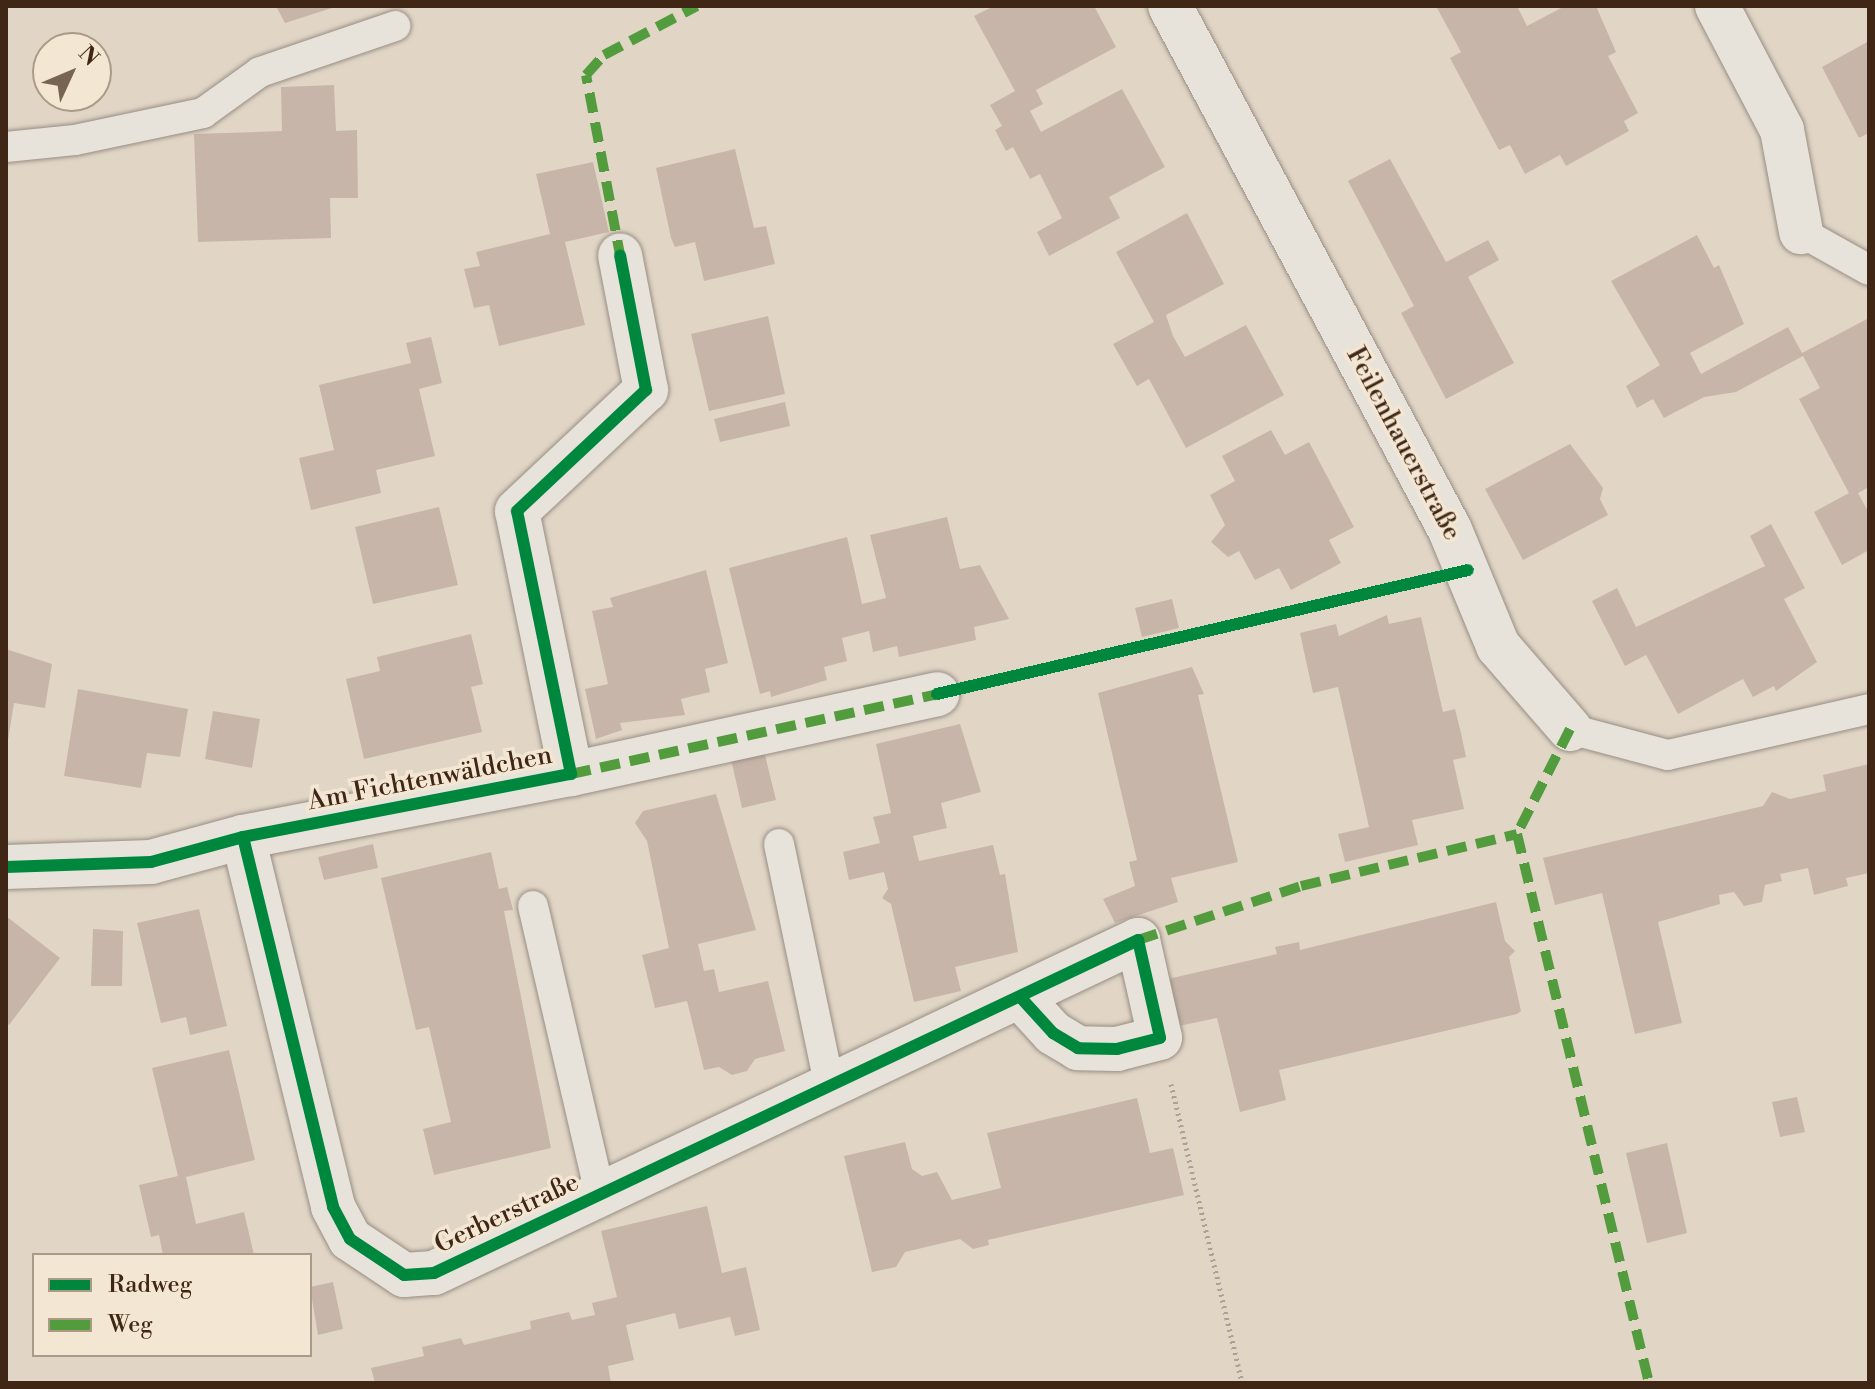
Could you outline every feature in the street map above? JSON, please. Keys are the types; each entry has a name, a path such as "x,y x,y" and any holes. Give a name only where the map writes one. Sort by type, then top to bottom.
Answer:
{"street":[{"name":"Feilenhauerstraße","path":"1170,6 1450,530 1498,646 1570,729"},
{"path":"1717,6 1782,130 1801,232"},
{"name":"Am Fichtenwäldchen","path":"571,774 517,511 646,390 620,255"},
{"name":"Am Fichtenwäldchen","path":"243,837 571,774 937,694"},
{"path":"6,867 151,862 243,837"},
{"name":"Gerberstraße","path":"243,837 333,1207 350,1239 386,1268 419,1276 830,1089 1022,999 1138,940 1160,1038"},
{"path":"1022,999 1053,1033 1078,1048 1117,1049 1160,1038"}],"lane":[{"path":"6,147 75,140 203,113 260,72 395,26"},
{"path":"1801,232 1869,270"},
{"name":"Feilenhauerstraße","path":"1570,729 1668,755 1869,709"},
{"path":"779,844 830,1089"},
{"name":"Gerberstraße","path":"533,906 600,1194"}],"path":[{"path":"1160,1038 1242,1383"}],"building":[{"path":"276,6 335,6 335,7 285,23"},
{"path":"994,6 1094,6 1116,47 1036,90 1043,104 1030,111 1041,132 1122,89 1165,167 1109,197 1120,218 1049,256 1037,232 1062,218 1040,174 1030,179 1013,147 1006,151 995,130 1002,126 990,105 1015,91 974,16"},
{"path":"1436,6 1517,6 1527,26 1565,6 1596,6 1616,52 1608,56 1638,113 1624,121 1629,131 1566,166 1560,155 1525,174 1510,145 1499,150 1450,58 1461,52"},
{"path":"1869,41 1869,133 1859,138 1822,67"},
{"path":"334,85 336,131 357,130 358,198 330,198 331,238 198,242 194,134 282,131 281,87"},
{"path":"735,149 754,228 766,226 775,264 704,281 695,242 675,247 671,238 656,168"},
{"path":"1390,159 1446,262 1488,240 1499,260 1468,277 1514,363 1446,399 1401,313 1414,306 1348,181"},
{"path":"593,162 609,232 565,242 585,325 499,346 489,305 474,308 464,269 480,266 476,252 550,234 536,174"},
{"path":"1187,213 1224,284 1166,315 1173,336 1185,357 1246,325 1284,395 1186,448 1149,379 1137,386 1113,344 1154,322 1116,252"},
{"path":"1697,235 1714,268 1719,265 1744,324 1690,353 1701,374 1788,327 1802,353 1869,318 1869,487 1858,493 1869,513 1869,550 1842,565 1814,512 1849,493 1799,399 1820,388 1803,356 1736,392 1704,397 1664,418 1653,399 1637,408 1626,386 1660,365 1611,281"},
{"path":"768,316 785,394 709,411 691,334"},
{"path":"431,337 442,383 419,389 435,456 376,470 381,493 311,510 299,458 334,450 319,385 411,363 406,343"},
{"path":"785,402 790,426 720,442 714,419"},
{"path":"1271,430 1285,455 1309,442 1354,527 1329,540 1341,563 1291,590 1279,568 1255,580 1239,551 1228,557 1211,542 1225,525 1210,495 1235,481 1222,456"},
{"path":"1570,444 1603,488 1600,499 1608,515 1523,560 1485,489"},
{"path":"439,507 458,585 373,604 355,527"},
{"path":"947,517 960,569 980,565 1009,619 974,627 976,640 899,657 897,646 873,652 869,631 842,638 847,661 824,667 827,680 771,697 770,691 760,694 729,568 847,537 862,604 886,598 870,535"},
{"path":"1771,524 1805,588 1784,599 1817,662 1776,691 1774,686 1753,697 1743,679 1678,714 1646,655 1625,666 1592,601 1617,588 1636,627 1765,566 1750,536"},
{"path":"706,570 728,663 705,669 710,692 681,699 685,715 620,723 622,730 596,739 585,689 608,684 592,611 613,607 610,598"},
{"path":"1172,599 1179,628 1142,637 1135,608"},
{"path":"1387,615 1389,624 1421,617 1443,712 1455,709 1461,733 1466,757 1453,760 1464,809 1412,820 1418,845 1345,862 1338,834 1369,827 1338,687 1313,693 1300,633 1336,624 1339,636"},
{"path":"471,634 483,684 471,687 482,732 364,759 346,679 380,671 377,657"},
{"path":"6,649 52,664 45,708 14,703 8,740"},
{"path":"1192,667 1204,694 1198,695 1238,862 1171,878 1178,902 1115,923 1103,899 1135,886 1129,862 1137,860 1098,693"},
{"path":"78,689 188,709 180,757 147,753 141,788 64,776"},
{"path":"213,711 260,719 252,768 205,759"},
{"path":"960,724 981,792 941,803 947,828 913,836 919,861 993,845 1000,875 1005,874 1018,952 955,967 961,991 914,1002 891,904 882,898 888,889 884,872 849,880 843,852 880,843 873,817 891,813 876,744"},
{"path":"764,751 776,800 742,808 731,759"},
{"path":"1869,764 1869,873 1846,878 1848,886 1814,895 1808,868 1780,874 1782,881 1765,885 1762,902 1744,906 1734,892 1719,895 1720,904 1658,922 1682,1023 1635,1034 1602,893 1555,905 1543,858 1763,806 1772,792 1790,799 1826,791 1823,775"},
{"path":"716,794 756,930 698,944 704,971 714,969 719,992 768,981 785,1051 755,1059 747,1071 732,1075 719,1067 704,1070 687,1001 655,1008 642,955 669,948 647,841 635,823 643,811"},
{"path":"373,844 378,868 324,880 318,857"},
{"path":"491,852 499,889 507,887 513,910 504,911 551,1148 434,1175 423,1129 451,1122 429,1027 416,1030 381,878"},
{"path":"1496,902 1505,941 1515,951 1509,957 1521,1011 1517,1014 1279,1070 1286,1100 1240,1112 1217,1018 1169,1028 1159,981 1277,954 1275,947 1299,942 1300,950"},
{"path":"199,909 227,1026 190,1035 186,1017 161,1023 137,923"},
{"path":"6,916 60,958 9,1025 6,1023"},
{"path":"93,929 123,931 122,986 91,986"},
{"path":"229,1050 255,1160 186,1177 196,1224 244,1212 254,1253 163,1253 159,1235 151,1237 139,1185 178,1176 152,1068"},
{"path":"1797,1097 1805,1132 1780,1137 1772,1102"},
{"path":"1137,1098 1150,1153 1173,1148 1184,1195 988,1240 989,1245 973,1249 960,1239 905,1252 896,1267 872,1272 844,1156 905,1142 912,1169 922,1176 937,1172 952,1200 1001,1188 987,1133"},
{"path":"1667,1143 1687,1233 1647,1243 1626,1153"},
{"path":"707,1206 722,1273 746,1267 760,1330 735,1336 730,1317 679,1329 675,1313 626,1325 634,1360 608,1366 611,1383 375,1383 371,1368 424,1356 422,1347 461,1338 464,1345 531,1329 530,1321 569,1312 572,1320 595,1315 592,1303 617,1297 601,1231"},
{"path":"333,1282 343,1329 318,1335 312,1287"}],"marked path":[{"path":"621,260 586,75 604,55 697,6"},
{"path":"571,774 942,693"},
{"path":"1570,729 1517,834 1649,1383"},
{"path":"1138,940 1301,886 1517,834"}],"cycle path":[{"path":"243,837 571,774 517,511 646,390 620,255"},
{"path":"937,694 1468,570"},
{"path":"6,867 151,862 243,837 333,1207 350,1239 404,1275 434,1273 1138,940 1160,1038 1117,1049 1078,1048 1053,1033 1022,999"}]}
